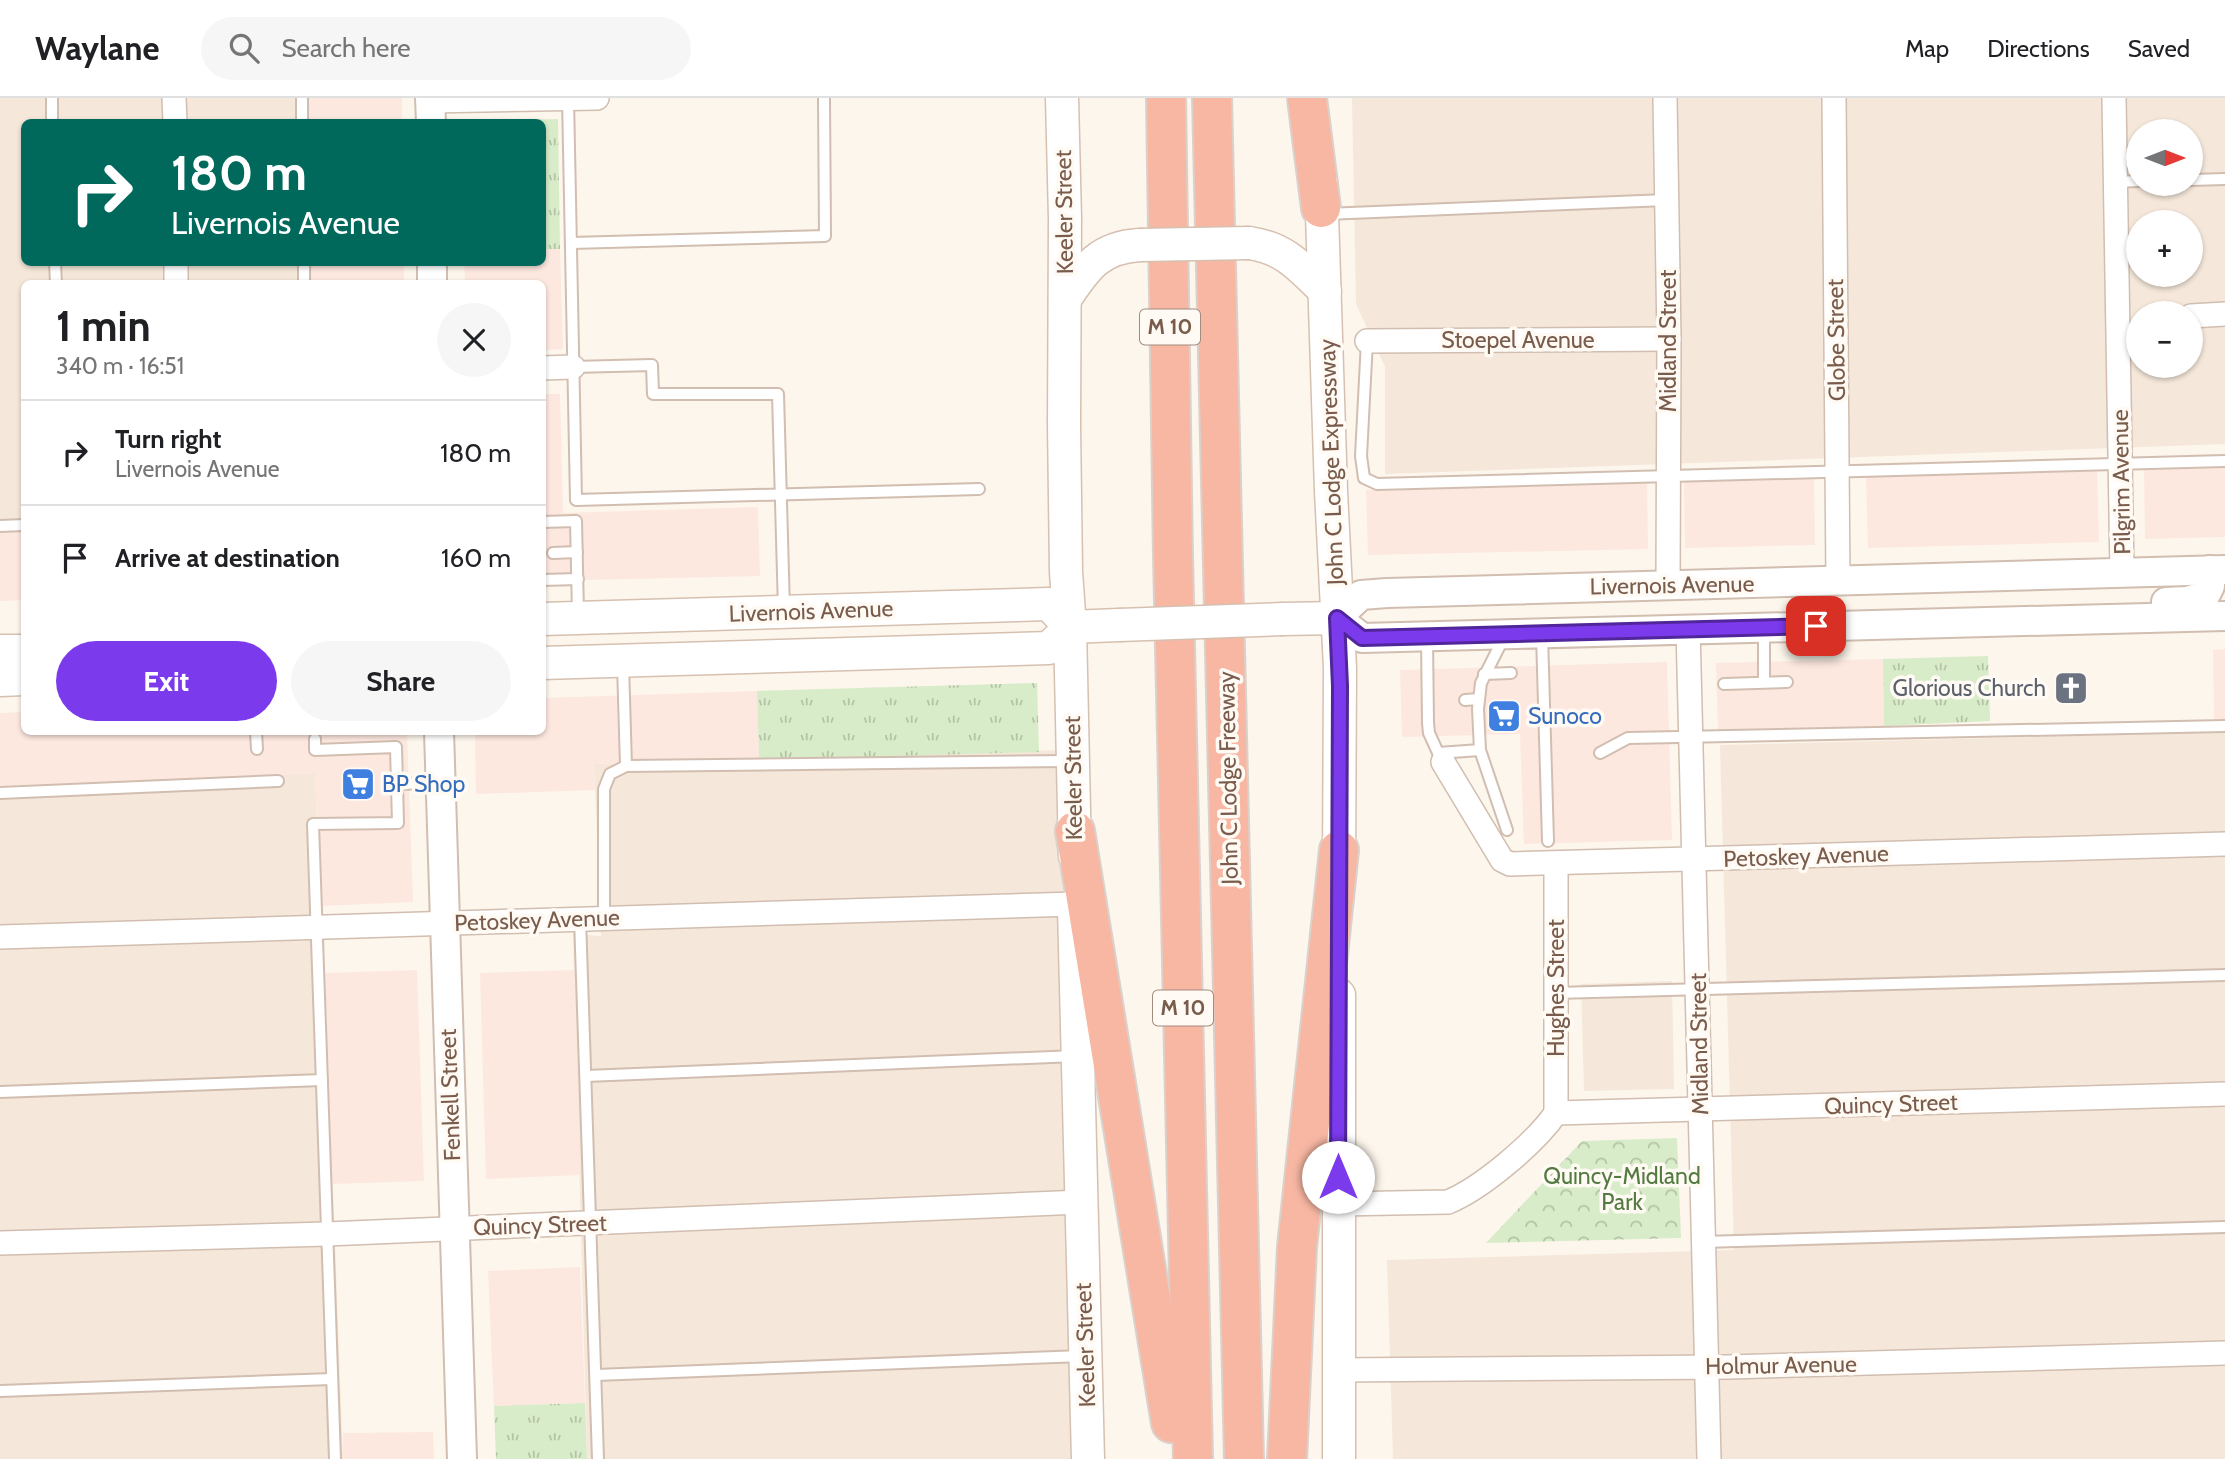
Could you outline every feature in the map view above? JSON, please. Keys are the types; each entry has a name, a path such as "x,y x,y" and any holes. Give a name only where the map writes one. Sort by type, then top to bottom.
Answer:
{"highway":[{"name":"M 10","path":"1166,98 1193,1459"},
{"name":"John C Lodge Freeway","path":"1212,98 1244,1459"},
{"path":"1307,98 1322,211"},
{"path":"1075,831 1167,1392 1174,1459"},
{"path":"1287,1459 1297,1247 1339,850"}],"main road":[{"name":"Keeler Street","path":"1062,98 1066,572 1070,626 1077,1056 1088,1459"},
{"name":"John C Lodge Expressway","path":"1320,98 1340,686 1339,1459"},
{"path":"1065,299 1093,262 1107,251 1121,246 1140,245 1249,243 1267,246 1282,252 1325,291"},
{"name":"Livernois Avenue","path":"546,619 1049,604 1070,626 1049,648 546,661"},
{"path":"546,660 595,646 833,639 845,634 846,611"},
{"path":"1070,626 1337,618"},
{"path":"0,635 21,634"},
{"path":"0,651 21,651"},
{"path":"0,680 21,679"}],"street":[{"path":"174,98 174,119"},
{"path":"430,107 597,98"},
{"name":"Midland Street","path":"1665,98 1669,339 1668,584"},
{"name":"Globe Street","path":"1834,98 1838,582"},
{"name":"Pilgrim Avenue","path":"2114,98 2126,176"},
{"name":"Pilgrim Avenue","path":"2127,196 2129,301"},
{"path":"2203,315 2225,314"},
{"name":"Stoepel Avenue","path":"1367,341 1669,339"},
{"path":"546,368 573,368"},
{"name":"Pilgrim Avenue","path":"2122,573 2121,465 2126,373"},
{"path":"1959,624 2040,605 2199,599 2208,592 2218,570"},
{"name":"Livernois Avenue","path":"2218,570 1361,595 1337,618 1362,638 2225,616"},
{"path":"1505,635 1510,618 1516,610 1524,606 1680,601 1759,583"},
{"name":"Midland Street","path":"1688,629 1709,1459"},
{"name":"Fenkell Street","path":"439,735 462,1459"},
{"name":"Petoskey Avenue","path":"1440,757 1502,860 1510,864 2225,844"},
{"name":"Hughes Street","path":"1556,863 1556,1114"},
{"name":"Petoskey Avenue","path":"0,937 1074,904"},
{"name":"Quincy Street","path":"1556,1114 2225,1094"},
{"path":"1338,1204 1448,1202 1456,1199 1516,1154 1548,1125 1556,1114"},
{"name":"Quincy Street","path":"0,1243 327,1234 1081,1202"},
{"name":"Holmur Avenue","path":"1338,1370 1706,1366 2225,1353"}],"lane":[{"path":"52,98 52,119"},
{"path":"302,98 302,119"},
{"path":"568,98 576,500 979,489"},
{"path":"571,243 825,236 824,99"},
{"path":"2203,180 2225,179"},
{"path":"1322,211 1666,200"},
{"path":"1367,341 1361,456 1364,478 1377,484 2225,461"},
{"path":"573,368 652,365 653,394 778,394 784,612"},
{"path":"546,522 576,521 578,618"},
{"path":"0,526 21,525"},
{"path":"553,553 577,552"},
{"path":"546,580 578,579"},
{"path":"1764,627 1764,682"},
{"path":"1542,633 1548,841"},
{"path":"1505,635 1480,677 1479,722 1480,750 1507,830"},
{"path":"1427,636 1429,733 1440,757 1480,750"},
{"path":"623,661 626,766"},
{"path":"1480,677 1511,673"},
{"path":"1427,680 1440,680"},
{"path":"1724,684 1787,682"},
{"path":"1465,700 1479,699"},
{"path":"1427,701 1440,700"},
{"path":"1465,722 1479,722"},
{"path":"1428,723 1441,723"},
{"path":"1600,753 1628,738 2225,726"},
{"path":"256,735 257,749"},
{"path":"315,738 315,750 376,742 396,747 398,823 313,824 335,1459"},
{"path":"604,918 604,789 610,774 626,766 1073,761"},
{"path":"0,793 278,781"},
{"path":"397,784 441,783"},
{"path":"1478,821 1499,806"},
{"path":"580,918 598,1459"},
{"path":"1556,993 2225,975"},
{"path":"586,1076 1077,1056"},
{"path":"0,1093 322,1080"},
{"path":"1702,1242 2225,1227"},
{"path":"596,1375 1085,1356"},
{"path":"0,1391 332,1380"}],"shaded area":[{"path":"0,98 310,98 310,119 21,119 21,266 312,266 312,280 21,280 21,531 0,532"},
{"path":"310,98 402,98 402,119 310,119"},
{"path":"1352,98 2225,98 2225,444 1385,474 1385,367 1356,304"},
{"path":"546,249 560,249 563,349 546,350 546,280 465,280 464,266 546,266"},
{"path":"312,266 404,266 404,280 312,280"},
{"path":"546,394 560,394 563,513 758,507 760,576 546,581"},
{"path":"2225,468 2225,537 2145,539 2144,470"},
{"path":"2097,471 2099,542 1868,548 1866,477"},
{"path":"1814,479 1815,545 1685,548 1684,482"},
{"path":"1647,483 1648,549 1368,555 1366,490"},
{"path":"0,532 21,532 21,600 0,601"},
{"path":"2225,649 2225,719 2214,719 2213,650"},
{"path":"1883,659 1884,726 1718,730 1716,663"},
{"path":"1667,662 1672,840 1524,844 1520,734 1402,737 1400,670"},
{"path":"757,691 759,760 594,764 595,790 476,794 475,735 546,735 546,698"},
{"path":"21,712 21,735 407,735 413,902 320,906 315,773 0,787 0,713"},
{"path":"2225,732 2225,1459 1393,1459 1387,1260 1734,1250 1720,745"},
{"path":"1059,750 1080,1459 587,1459 573,934 601,936 594,764"},
{"path":"315,773 343,1459 0,1459 0,787"},
{"path":"417,970 424,1181 332,1184 325,973"},
{"path":"574,970 580,1175 486,1179 480,973"},
{"path":"1672,981 1674,1089 1584,1091 1581,984"},
{"path":"580,1267 585,1403 494,1406 488,1271"},
{"path":"433,1432 434,1459 343,1459 343,1433"}],"green space":[{"path":"546,119 558,119 560,249 546,249"},
{"path":"1988,656 1990,721 1884,726 1883,659"},
{"path":"1037,683 1039,752 759,760 757,691"},
{"name":"Quincy-Midland Park","path":"1677,1138 1681,1238 1486,1243 1582,1141"},
{"path":"585,1403 587,1459 496,1459 494,1406"}],"place":[{"name":"Glorious Church","path":"2071,688"},
{"name":"Sunoco","path":"1504,716"},
{"name":"BP Shop","path":"358,784"}],"route":[{"path":"1338,1177 1340,686 1337,618 1362,638 1816,626"}]}
